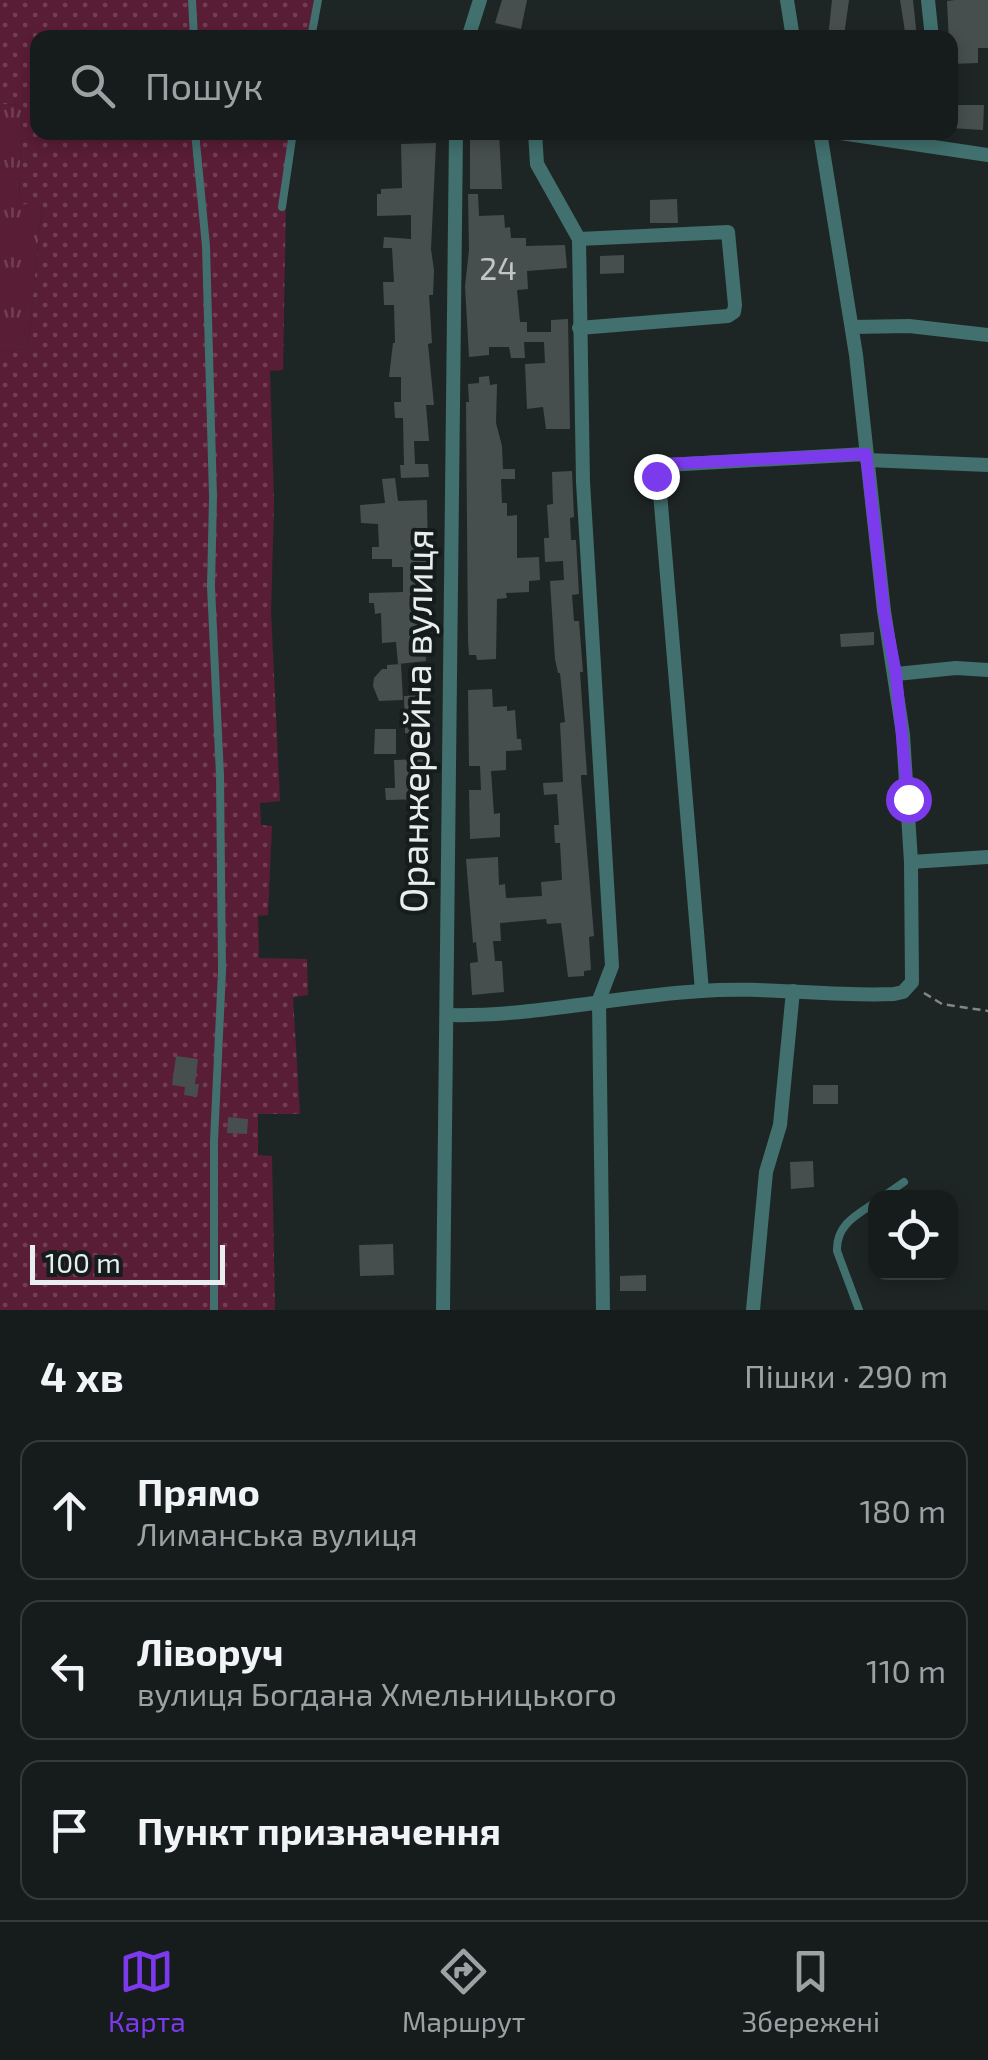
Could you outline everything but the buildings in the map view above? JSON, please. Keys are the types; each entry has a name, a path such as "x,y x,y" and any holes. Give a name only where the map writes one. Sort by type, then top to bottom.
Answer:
{"street":[{"path":"471,30 480,0"},
{"path":"787,0 792,30"},
{"path":"928,0 931,30"},
{"name":"Оранжерейна вулиця","path":"443,1310 456,140"},
{"path":"536,140 537,164 579,239 584,501 612,966 598,1000 603,1310"},
{"path":"448,1014 532,1013 598,1000 702,990 881,995 907,987 912,862 896,674 884,611 852,327 821,140"},
{"path":"882,140 988,155"},
{"path":"935,149 936,140"},
{"path":"578,328 728,316 735,305 728,232 579,239"},
{"path":"852,327 909,326 988,335"},
{"path":"702,990 658,468 666,464 866,457 988,465"},
{"path":"896,674 956,668 988,670"},
{"path":"912,862 988,856"},
{"path":"753,1310 766,1172 780,1125 793,991"}],"lane":[{"path":"192,0 194,30"},
{"path":"312,30 318,0"},
{"path":"196,140 206,246 213,496 210,570 220,775 222,971 214,1141 214,1310"},
{"path":"282,207 291,140"},
{"path":"892,1190 904,1182"},
{"path":"859,1310 836,1241 848,1221 868,1207"}],"path":[{"path":"907,987 927,993 942,1004 988,1011"}],"green space":[{"path":"0,0 320,0 314,30 30,30 30,140 295,140 286,199 283,370 270,371 274,504 271,611 280,801 260,803 261,825 272,826 268,915 258,916 259,958 307,959 308,995 293,997 300,1114 258,1114 258,1155 272,1156 275,1310 0,1310 0,352 28,348 42,205 19,204 22,105 0,104"},
{"path":"0,104 22,105 19,203 42,204 28,348 0,352"}],"route":[{"path":"656,476 658,468 666,464 866,454 884,611 896,674 908,799"}]}
